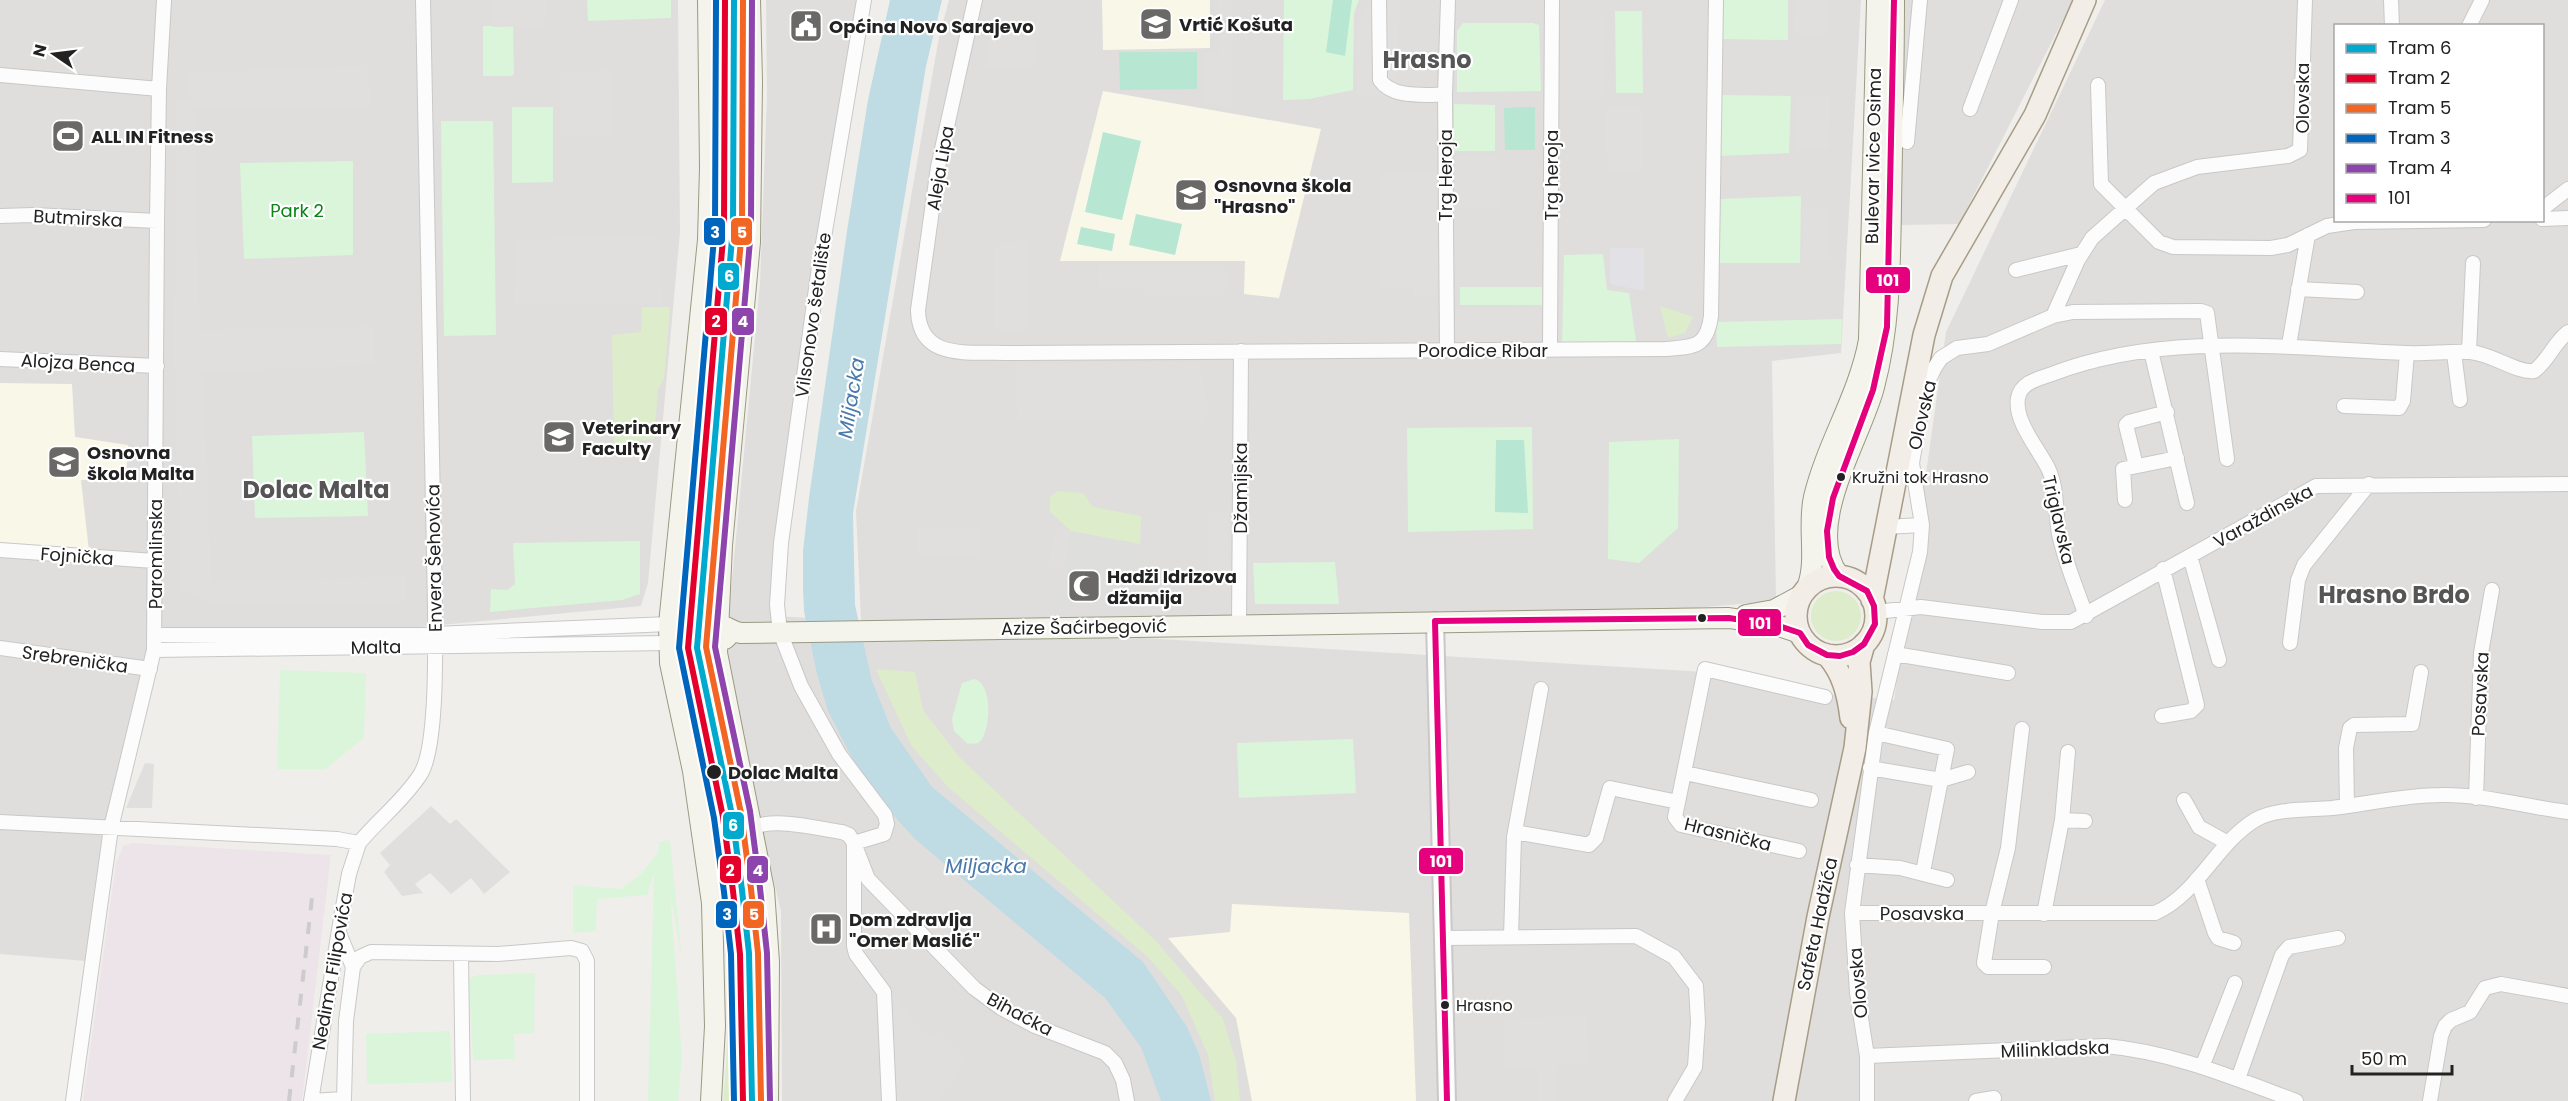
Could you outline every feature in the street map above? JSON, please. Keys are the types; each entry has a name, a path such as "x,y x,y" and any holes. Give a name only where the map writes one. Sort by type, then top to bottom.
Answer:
{"main road":[{"path":"708,0 711,168 708,240 669,634 672,675 693,771 712,903 715,1026 711,1101"},
{"path":"750,0 752,81 750,242 718,666 753,828 768,926 768,1101"},
{"name":"Bulevar Ivice Osima","path":"1805,592 1812,568 1810,531 1815,495 1849,407 1869,340 1877,0"},
{"name":"Bulevar Ivice Osima","path":"1846,578 1829,557 1827,543 1829,517 1837,488 1873,390 1887,327 1894,0"},
{"path":"1885,527 1869,564 1846,578 1818,581 1805,592 1797,614 1800,633 1808,645 1827,655 1840,656 1853,652 1871,635 1885,527 1924,335 1942,276 2035,115 2085,0"},
{"path":"1846,578 1867,591 1874,606"},
{"name":"Azize Šaćirbegović","path":"669,634 1729,618 1774,610 1805,592"},
{"name":"Azize Šaćirbegović","path":"1729,618 1779,626 1800,633"},
{"name":"Safeta Hadžića","path":"1784,1101 1818,917 1855,748 1861,692 1859,662 1864,644"},
{"name":"Safeta Hadžića","path":"1827,655 1835,664 1844,684 1855,748"}],"street":[{"name":"Paromlinska","path":"73,1101 111,828 154,650 156,221 164,0"},
{"name":"Envera Šehovića","path":"359,843 398,803 422,773 428,755 432,713 435,640 431,320 423,0"},
{"name":"Vilsonovo šetalište","path":"780,632 777,605 781,543 821,255 864,0"},
{"name":"Aleja Lipa","path":"924,336 918,327 918,310 938,167 975,0"},
{"path":"1379,0 1380,80 1385,88 1395,92 1445,95"},
{"name":"Trg Heroja","path":"1447,350 1445,95 1448,0"},
{"name":"Trg heroja","path":"1550,350 1552,0"},
{"name":"Porodice Ribar","path":"924,336 930,344 943,349 1009,353 1689,348 1704,339 1709,330 1716,0"},
{"path":"1907,142 1920,0"},
{"path":"1970,109 2011,0"},
{"name":"Olovska","path":"2053,316 2081,255 2092,238 2154,183 2167,176 2229,161 2288,156 2300,150 2303,131 2300,96 2305,0"},
{"path":"2391,0 2392,24"},
{"path":"2470,24 2482,0"},
{"path":"0,75 159,89"},
{"path":"2098,85 2101,183 2159,242 2173,247 2271,248 2288,245 2335,224 2364,222"},
{"path":"2544,207 2568,189"},
{"name":"Butmirska","path":"0,216 33,215 156,221"},
{"path":"2544,219 2568,218"},
{"path":"2289,345 2308,235"},
{"path":"2016,270 2081,255"},
{"path":"2469,352 2473,263"},
{"path":"2298,289 2358,292"},
{"name":"Olovska","path":"1867,1101 1867,1056 1857,993 1852,913 1876,732 1920,552 1922,525 1912,463 1925,388 1941,358 1957,348 1988,344 2053,316 2073,312 2201,311 2207,313 2210,347"},
{"name":"Triglavska","path":"2086,616 2060,538 2053,481 2018,412 2018,397 2026,384 2081,363 2151,351 2210,347 2289,345 2407,353 2469,352 2491,356 2521,370 2534,371 2541,366 2550,349 2568,332"},
{"path":"2210,347 2228,459"},
{"name":"Džamijska","path":"1239,625 1241,351"},
{"path":"2151,351 2187,503"},
{"path":"2344,406 2399,408 2403,401 2407,353"},
{"path":"2454,353 2460,400"},
{"name":"Alojza Benca","path":"0,359 157,366"},
{"path":"2136,466 2126,425 2167,412"},
{"path":"2126,500 2121,471 2125,467 2177,458"},
{"path":"2290,643 2298,580 2304,565 2369,484"},
{"name":"Varaždinska","path":"2086,616 2309,488 2369,484 2500,487 2568,484"},
{"path":"1885,527 1922,525"},
{"name":"Fojnička","path":"0,550 154,561"},
{"path":"2190,556 2219,660"},
{"path":"2162,716 2191,711 2197,705 2163,570"},
{"name":"Posavska","path":"2476,798 2481,653 2492,590"},
{"path":"1874,606 1908,607 2042,622 2071,622 2086,616"},
{"path":"1435,621 1447,1101"},
{"path":"780,632 801,686 838,754 885,815 887,824 884,834 854,843"},
{"name":"Malta","path":"154,650 669,634"},
{"name":"Malta","path":"155,635 435,640"},
{"name":"Srebrenička","path":"0,648 150,669"},
{"path":"1895,654 2008,673"},
{"name":"Hrasnička","path":"1799,851 1681,825 1675,818 1705,669 1825,697"},
{"path":"2347,806 2346,748 2350,728 2354,725 2412,724 2421,672"},
{"path":"1511,937 1515,832 1541,689"},
{"path":"1992,913 2008,848 2022,729"},
{"path":"1876,732 1944,747 1948,753 1923,872"},
{"path":"2044,914 2062,820 2068,752"},
{"path":"1870,768 1941,780 1968,772"},
{"path":"1685,773 1812,800"},
{"name":"Hrasnička","path":"1515,832 1589,845 1596,838 1610,788 1678,802"},
{"name":"Posavska","path":"1852,913 2155,914 2172,904 2228,843 2256,820 2266,816 2411,796 2444,795 2476,798 2566,814"},
{"path":"2184,800 2199,827 2228,843"},
{"path":"2062,820 2085,821"},
{"path":"0,822 337,839 359,843"},
{"path":"753,828 760,825 795,825 842,832 849,835 854,843 854,946 856,954 884,992 889,1101"},
{"name":"Nedima Filipovića","path":"359,843 349,874 311,1101 344,1100 346,1021 353,967 360,957 371,952 461,955"},
{"name":"Bihaćka","path":"854,843 868,879 974,988 1001,1008 1035,1026 1105,1053 1115,1064 1123,1080 1127,1101"},
{"path":"1857,865 1923,872 1947,880"},
{"path":"2197,879 2215,933 2218,938 2234,943"},
{"name":"Posavska","path":"1992,913 1985,966 2044,967"},
{"path":"339,932 353,967"},
{"path":"1443,938 1636,936 1674,957 1696,986 1698,1022 1695,1067 1675,1101"},
{"path":"2238,1079 2282,955 2289,947 2338,938"},
{"path":"463,1101 461,955 571,948 582,951 587,960 587,1101"},
{"path":"2202,1067 2235,983"},
{"path":"2430,1101 2441,1036 2445,1026 2451,1020 2470,1012 2486,988 2501,984 2568,996"},
{"name":"Milinkladska","path":"1867,1056 2106,1046 2137,1048 2202,1067 2296,1101"},
{"path":"1976,1101 1994,1098"}],"shaded area":[{"path":"0,0 678,0 680,232 648,583 641,606 176,650 157,650 150,630 86,961 0,954"},
{"path":"493,0 546,0 545,26 493,27"},
{"path":"766,0 865,0 840,114 776,616 861,621 856,511 939,37 949,0 1861,0 1841,353 1772,361 1776,601 1549,620 948,626 1755,675 1828,694 1894,700 1946,332 2105,0 2568,0 2568,1101 782,1101 781,912 724,664 760,284 767,96"},
{"name":"Vrtić Košuta","path":"1102,0 1210,0 1210,48 1103,50"},
{"path":"1218,0 1233,0 1233,108 1205,103 1205,54 1219,54"},
{"path":"1369,0 1399,0 1397,98 1357,95 1357,24"},
{"path":"1795,0 1827,0 1827,34 1794,34"},
{"path":"1878,0 2073,0 1959,224 1900,225"},
{"path":"1603,19 1603,100 1560,100 1560,20"},
{"path":"987,40 1036,40 1036,67 987,67"},
{"path":"369,65 370,106 195,108 199,330 374,326 374,365 203,372 211,582 406,576 406,602 208,602 181,590 174,344 177,100 189,100 189,73"},
{"path":"612,70 614,135 561,136 560,72"},
{"name":"Osnovna škola \"Hrasno\"","path":"1103,91 1321,129 1279,298 1244,294 1245,261 1060,261"},
{"path":"1797,96 1830,96 1829,149 1796,149"},
{"path":"1606,106 1642,106 1642,172 1607,172"},
{"path":"1456,158 1499,158 1499,209 1456,209"},
{"path":"1439,173 1440,296 1415,296 1414,287 1381,287 1380,174"},
{"path":"1803,207 1829,207 1829,260 1803,260"},
{"path":"660,237 662,305 514,305 516,239"},
{"path":"1028,241 1029,330 994,330 994,242"},
{"path":"1610,248 1644,248 1644,291 1610,284"},
{"path":"1098,265 1223,265 1223,272 1227,272 1227,286 1224,287 1224,297 1143,297 1143,287 1098,287"},
{"path":"1540,308 1540,346 1456,347 1455,309"},
{"path":"1199,362 1208,409 1202,421 1018,421 1016,364"},
{"name":"Osnovna škola Malta","path":"0,383 72,384 75,437 128,445 126,479 81,480 89,551 0,543"},
{"path":"1209,512 1228,512 1229,576 1209,577"},
{"path":"918,527 979,527 979,557 918,557"},
{"path":"1056,528 1071,531 1063,570 1048,567"},
{"path":"1071,531 1148,546 1133,601 1079,608 1056,601"},
{"path":"145,763 154,764 152,808 126,808"},
{"path":"431,806 450,824 456,819 510,872 484,894 471,878 451,894 430,873 415,884 423,893 402,896 384,872 390,865 380,853"},
{"path":"132,843 331,855 302,1101 83,1101 116,863 123,846"},
{"path":"1232,904 1409,913 1416,1101 1252,1101 1236,1018 1168,938 1230,932"},
{"path":"891,993 930,1039 941,1030 966,1061 940,1101 895,1101"},
{"path":"1586,1016 1588,1065 1558,1065 1556,1101 1538,1101 1538,1073 1533,1069 1505,1067 1505,1019"}],"green space":[{"path":"587,0 671,0 671,18 588,21"},
{"path":"1284,0 1359,0 1354,13 1353,90 1309,99 1283,100"},
{"path":"1333,0 1352,0 1345,56 1326,52"},
{"path":"1724,0 1788,0 1788,40 1723,39"},
{"path":"1615,11 1642,11 1643,93 1616,93"},
{"path":"1463,23 1533,23 1539,25 1541,91 1457,92 1457,31"},
{"path":"483,26 513,26 514,74 511,76 483,76"},
{"path":"1119,52 1197,52 1197,89 1120,90"},
{"path":"1721,95 1791,96 1789,153 1720,156"},
{"path":"1454,104 1495,105 1495,151 1454,151"},
{"path":"512,107 553,107 553,182 512,183"},
{"path":"1535,107 1535,150 1505,150 1504,108"},
{"path":"441,121 493,121 496,335 444,336"},
{"path":"1103,132 1141,141 1122,220 1085,212"},
{"name":"Park 2","path":"353,161 353,255 244,259 240,163"},
{"path":"1801,196 1800,263 1718,263 1720,199"},
{"path":"1136,214 1182,224 1175,255 1129,245"},
{"path":"1081,227 1115,234 1112,251 1077,244"},
{"path":"1603,254 1607,290 1629,293 1637,347 1562,346 1564,255"},
{"path":"1460,287 1542,287 1542,305 1460,305"},
{"path":"1660,306 1693,317 1685,333 1668,338"},
{"path":"642,307 670,307 664,379 658,389 654,439 614,444 612,335 641,332"},
{"path":"1842,319 1841,344 1717,347 1716,322"},
{"path":"1532,427 1533,529 1408,532 1407,428"},
{"path":"364,432 368,516 255,518 252,436"},
{"path":"1679,439 1678,528 1639,563 1608,559 1609,442"},
{"path":"1496,440 1524,440 1528,513 1495,512"},
{"path":"1058,491 1083,493 1093,507 1141,516 1140,544 1071,531 1050,512 1050,497"},
{"path":"640,541 640,594 622,600 490,612 491,589 507,590 515,584 513,543"},
{"path":"1335,562 1339,604 1255,604 1253,563"},
{"path":"1841,591 1854,598 1860,606 1860,626 1854,634 1846,640 1831,641 1818,634 1812,626 1811,611 1818,598 1826,592"},
{"path":"876,669 915,672 923,710 960,758 1155,940 1223,1019 1236,1061 1240,1101 1215,1101 1208,1055 1182,996 1149,958 947,786 911,745"},
{"path":"280,670 366,673 364,738 325,769 277,769"},
{"path":"974,679 981,683 985,690 988,700 988,721 982,739 978,743 968,744 954,731 952,719 962,683"},
{"path":"1353,739 1356,793 1239,798 1237,743"},
{"path":"730,777 745,846 754,909 759,1101 723,1101 728,1021 726,941 713,821 706,782"},
{"path":"670,840 682,960 670,891 682,1057 678,1101 648,1101 654,873 647,895 597,899 596,931 573,933 573,885 620,889 639,876 658,853 659,842"},
{"path":"535,973 534,1033 514,1034 515,1059 473,1060 469,978 479,975"},
{"path":"450,1031 452,1082 367,1084 366,1034"}],"water":[{"name":"Miljacka","path":"890,0 942,0 926,66 853,513 855,605 872,681 891,728 932,787 1143,962 1187,1027 1199,1054 1211,1101 1161,1101 1141,1047 1105,998 915,839 866,785 828,711 817,674 804,611 803,551 847,231 868,100"}],"railway":[{"path":"289,1101 313,889"}],"tram line":[{"name":"3","path":"716,0 715,226 679,648 714,818 724,892 731,954 734,1101"},
{"name":"2","path":"725,0 724,227 688,648 723,817 733,891 740,954 743,1101"},
{"name":"6","path":"734,0 733,227 697,648 732,815 742,890 749,953 752,1101"},
{"name":"5","path":"743,0 742,228 706,647 741,813 751,889 758,953 761,1101"},
{"name":"4","path":"752,0 751,229 715,647 750,811 760,888 767,953 770,1101"}],"transit line":[{"name":"101","path":"1435,621 1729,618 1779,626 1800,633 1808,645 1827,655 1840,656 1853,652 1864,644 1875,624 1874,606 1867,591 1839,576 1834,569 1829,557 1827,531 1833,498 1873,390 1887,327 1894,0"},
{"name":"101","path":"1435,621 1447,1101"}],"place":[{"name":"Vrtić Košuta","path":"1156,24"},
{"name":"Općina Novo Sarajevo","path":"806,26"},
{"name":"ALL IN Fitness","path":"68,136"},
{"name":"Osnovna škola \"Hrasno\"","path":"1191,195"},
{"name":"Veterinary Faculty","path":"559,437"},
{"name":"Osnovna škola Malta","path":"64,462"},
{"name":"Kružni tok Hrasno","path":"1841,477"},
{"name":"Hadži Idrizova džamija","path":"1084,586"},
{"name":"Dolac Malta","path":"714,772"},
{"name":"Dom zdravlja \"Omer Maslić\"","path":"826,929"},
{"name":"Hrasno","path":"1445,1005"}],"district":[{"name":"Hrasno","path":"1427,59"},
{"name":"Dolac Malta","path":"316,489"},
{"name":"Hrasno Brdo","path":"2394,594"}]}
